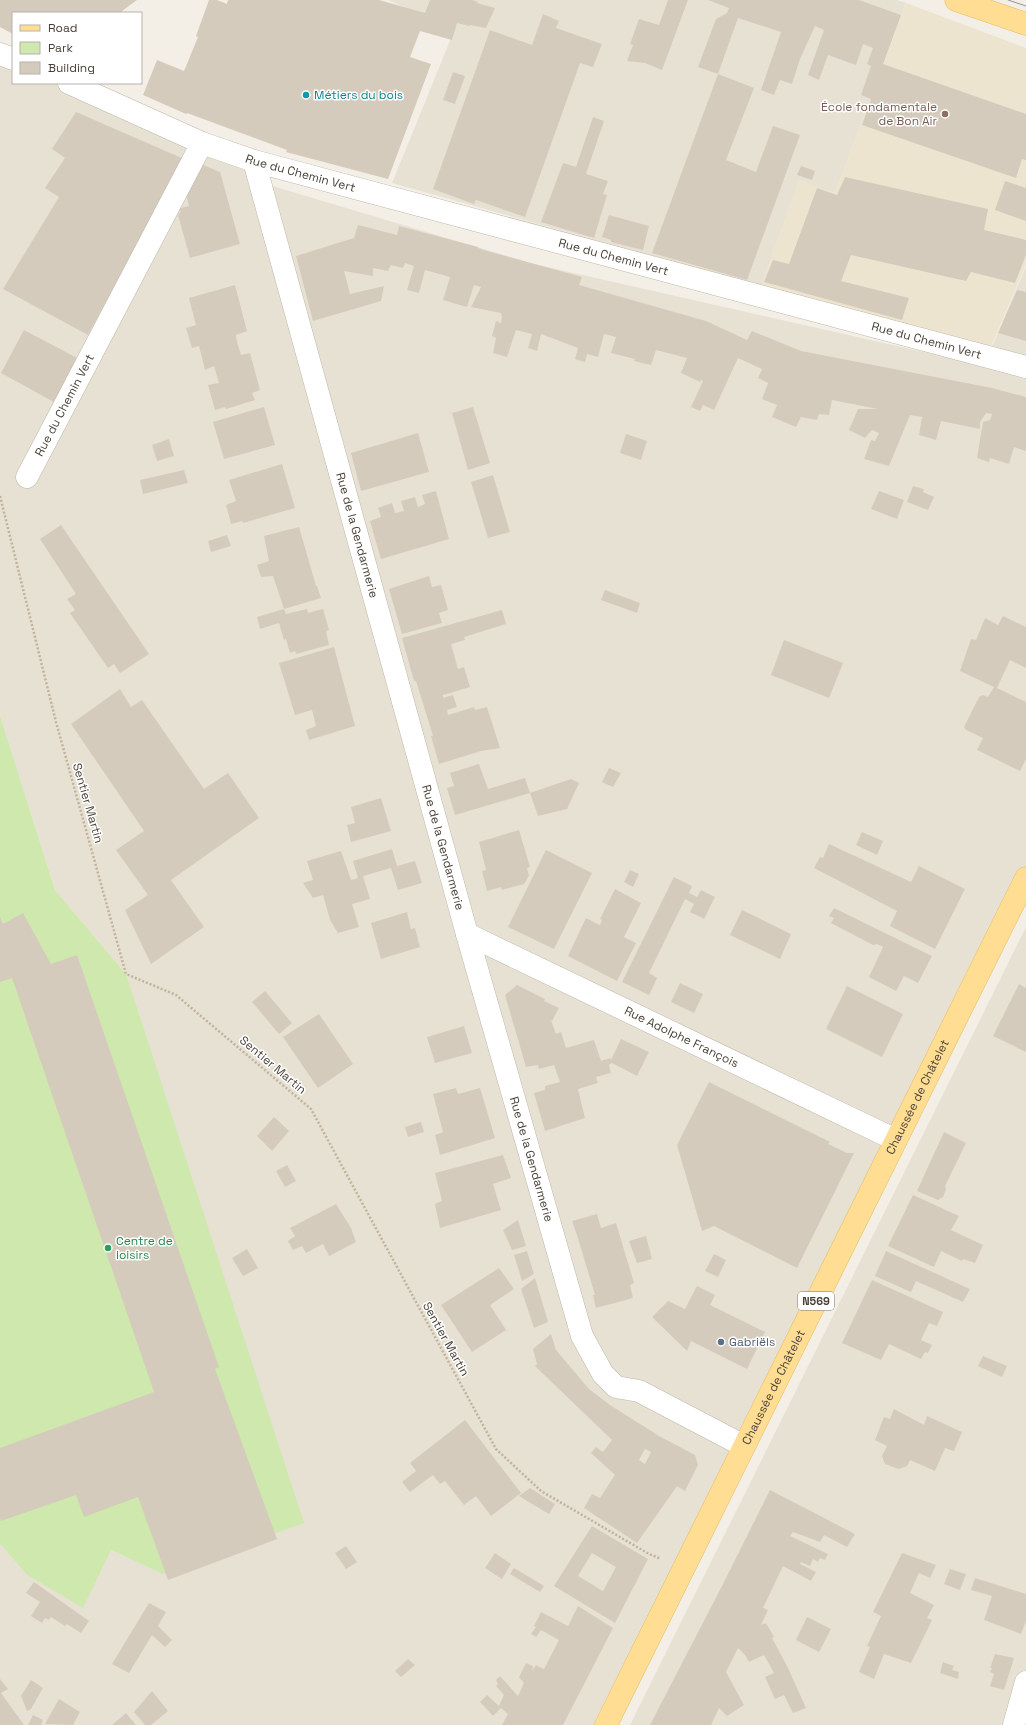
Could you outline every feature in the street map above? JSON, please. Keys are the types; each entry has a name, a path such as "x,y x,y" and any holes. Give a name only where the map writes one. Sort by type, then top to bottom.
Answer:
{"main road":[{"path":"956,0 1026,24"},
{"name":"Chaussée de Châtelet","path":"606,1725 1026,878"}],"street":[{"path":"0,54 12,59"},
{"name":"Rue du Chemin Vert","path":"71,84 202,143 254,161 1026,366"},
{"name":"Rue du Chemin Vert","path":"26,476 202,143"},
{"name":"Rue de la Gendarmerie","path":"254,161 467,934 582,1336 603,1374 616,1387 639,1391 744,1446"},
{"name":"Rue Adolphe François","path":"467,934 896,1140"},
{"path":"1014,1725 1026,1682"}],"path":[{"name":"Sentier Martin","path":"0,496 56,722 126,974 176,994 311,1109 496,1448 541,1491 649,1554 683,1568"}],"shaded area":[{"path":"389,0 897,0 906,3 835,193 799,181 761,286 392,183 454,31"},
{"name":"École fondamentale de Bon Air","path":"906,3 1026,48 1026,264 990,349 761,286 799,180 835,193"},
{"path":"0,54 12,59 12,84 72,84 254,161 259,182 534,264 1026,375 1026,878 603,1725 0,1725 0,1544 27,1575 111,1550 164,1574 126,974 55,890 0,715"},
{"path":"1026,266 1026,367 988,356"},
{"path":"1026,927 1026,1725 630,1725"}],"green space":[{"name":"Centre de loisirs","path":"0,715 55,890 126,974 304,1523 163,1574 111,1550 83,1608 27,1575 0,1544"}],"building":[{"path":"0,0 137,0 122,12 12,12 12,33 0,27"},
{"name":"Métiers du bois","path":"209,0 217,0 227,4 228,0 379,0 425,13 430,0 472,0 495,8 486,28 457,23 452,40 420,31 410,57 431,64 388,179 286,152 287,150 187,113 186,114 143,95 157,60 184,71 198,37 196,36"},
{"path":"668,0 688,0 662,70 645,63 627,61 633,45 630,44 639,19 659,25"},
{"path":"708,0 859,0 901,15 883,64 1026,114 1026,160 1022,159 1016,178 862,125 871,99 861,95 871,66 867,64 873,48 863,44 856,65 828,55 819,80 808,75 824,30 815,26 800,59 792,84 780,80 774,95 761,90 781,32 738,18 718,74 698,67 716,19 727,13 729,8"},
{"path":"543,14 559,21 556,28 602,44 593,67 580,63 525,217 476,200 474,204 433,189 490,30 532,45"},
{"path":"453,72 465,76 455,104 443,100"},
{"path":"718,74 754,88 726,160 756,172 773,126 800,135 747,280 652,253"},
{"path":"76,112 184,159 88,335 3,289 59,197 45,188 65,158 52,149"},
{"path":"593,117 604,121 586,174 608,181 603,194 607,195 594,238 541,222 563,163 576,167"},
{"path":"201,164 220,172 240,244 190,258 178,215 181,211 177,209 189,206 186,193"},
{"path":"801,166 815,171 812,180 797,175"},
{"path":"845,177 988,209 984,230 1026,240 1026,255 1015,283 971,272 966,281 851,255 841,281 909,298 902,320 764,282 773,260 789,264 817,188 837,195"},
{"path":"1005,181 1026,188 1026,221 995,210"},
{"path":"609,215 649,226 643,250 611,242 611,240 602,237"},
{"path":"358,225 397,235 399,226 582,277 579,285 706,321 747,340 752,331 801,351 992,388 1026,397 1026,451 1014,447 1009,464 990,458 989,462 977,458 983,422 990,420 992,414 986,413 980,422 980,429 941,421 936,440 919,435 922,417 910,415 889,466 864,459 871,440 875,441 879,433 872,430 865,438 849,430 858,409 878,409 832,400 829,415 819,414 817,420 801,417 796,427 772,417 777,405 762,399 768,383 758,378 762,369 738,358 714,410 703,405 700,411 691,407 703,381 701,380 700,382 681,373 687,358 656,350 651,365 634,361 635,359 611,353 616,337 604,334 598,357 587,354 585,362 575,359 578,348 541,334 537,351 528,348 532,334 516,330 507,357 493,353 496,338 492,336 496,321 501,323 502,317 501,313 471,307 481,287 474,285 467,307 443,300 450,277 425,270 419,293 407,290 414,266 405,263 403,268 391,265 388,271 373,268 373,276 344,271 350,294 384,286 381,301 313,321 296,256 354,238"},
{"path":"235,285 247,331 236,335 237,342 241,355 250,353 260,390 252,393 255,400 226,409 225,407 215,410 208,385 219,383 214,366 205,370 199,346 192,348 186,328 196,325 189,298"},
{"path":"1017,290 1026,292 1026,341 998,333"},
{"path":"24,330 77,358 54,402 1,373"},
{"path":"264,407 275,445 224,459 213,422"},
{"path":"473,407 490,463 468,470 452,413"},
{"path":"418,433 429,472 361,491 351,453"},
{"path":"626,434 647,441 641,460 620,453"},
{"path":"169,439 174,456 157,461 152,445"},
{"path":"282,464 295,508 243,523 242,521 231,524 226,505 236,501 229,480"},
{"path":"184,470 188,483 143,494 140,480"},
{"path":"493,475 510,532 488,538 471,482"},
{"path":"913,486 924,489 923,492 934,497 928,510 907,502"},
{"path":"436,491 449,539 381,559 370,521 381,517 378,508 392,503 395,513 404,511 401,501 415,497 418,507 425,504 422,495"},
{"path":"879,491 904,500 897,519 871,509"},
{"path":"61,525 149,654 120,673 114,664 108,668 70,613 75,610 67,599 76,594 40,539"},
{"path":"299,527 316,586 321,598 284,609 273,576 261,577 257,565 269,561 264,536"},
{"path":"227,535 231,546 211,552 208,541"},
{"path":"429,576 432,587 441,585 448,610 439,613 442,623 402,634 389,589"},
{"path":"605,590 640,603 637,613 601,600"},
{"path":"284,609 286,614 307,609 308,613 323,609 329,630 326,631 329,645 296,654 295,651 290,653 279,623 260,629 257,617"},
{"path":"502,610 506,624 464,637 465,640 451,644 458,669 464,667 470,687 443,695 443,698 453,695 457,707 447,710 448,715 474,707 475,710 487,707 500,748 481,751 439,764 431,736 433,736 416,681 414,681 402,638"},
{"path":"1003,616 1026,627 1026,668 1010,660 997,688 1026,702 1026,759 1020,771 977,750 983,738 966,730 964,727 979,697 983,695 988,697 994,687 960,671 971,639 976,640 985,618 998,625"},
{"path":"784,640 843,663 829,698 771,675"},
{"path":"334,647 355,726 309,740 306,730 316,726 312,710 295,715 279,663"},
{"path":"120,689 131,707 142,700 204,789 228,773 259,818 171,880 204,927 151,964 125,910 148,895 116,850 144,831 71,724"},
{"path":"479,764 488,789 525,778 530,793 455,815 447,788 454,786 450,773"},
{"path":"609,768 621,773 613,787 602,782"},
{"path":"571,779 579,783 567,809 538,816 530,793"},
{"path":"381,798 391,831 351,842 347,825 355,823 351,807"},
{"path":"519,830 530,867 527,868 529,876 524,884 502,890 501,887 487,891 482,871 486,870 479,842"},
{"path":"862,832 883,841 877,855 856,845"},
{"path":"829,844 911,882 919,866 965,889 935,949 890,926 897,911 814,868 820,857 823,858"},
{"path":"392,849 397,866 415,861 422,883 398,890 391,868 363,876 370,899 352,904 359,927 338,933 330,920 323,895 313,898 303,883 313,880 307,861 341,851 351,880 358,878 353,861"},
{"path":"546,850 592,873 554,949 508,927"},
{"path":"630,870 639,874 633,887 624,882"},
{"path":"674,877 692,886 689,893 697,897 701,890 715,897 704,919 690,912 694,904 685,899 649,973 657,978 649,995 622,982"},
{"path":"615,889 641,903 624,937 636,943 617,981 568,956 586,918 600,925 602,920 600,919"},
{"path":"834,908 932,956 918,983 904,976 896,991 869,977 883,947 877,944 873,945 831,923 834,918 829,916"},
{"path":"742,910 791,934 780,959 730,935"},
{"path":"407,912 411,929 415,928 420,947 381,959 371,923"},
{"path":"23,913 51,964 77,955 219,1367 215,1369 277,1539 168,1580 138,1497 84,1517 76,1495 1,1521 0,1518 0,1448 154,1392 12,978 0,982 0,917 3,924"},
{"path":"680,983 703,994 694,1013 671,1002"},
{"path":"1019,984 1026,988 1026,1052 993,1036"},
{"path":"517,985 559,1008 552,1021 551,1020 556,1034 561,1032 566,1048 594,1040 601,1061 610,1058 611,1060 621,1039 649,1052 637,1076 612,1063 609,1065 611,1073 596,1077 598,1083 578,1089 585,1118 545,1131 534,1093 545,1090 545,1086 560,1082 554,1065 539,1069 538,1065 526,1067 505,995"},
{"path":"847,986 903,1014 882,1057 826,1029"},
{"path":"265,991 292,1023 279,1034 252,1002"},
{"path":"319,1014 353,1064 318,1088 283,1037"},
{"path":"464,1026 472,1053 435,1063 427,1037"},
{"path":"709,1082 830,1142 828,1144 847,1153 854,1153 797,1268 714,1226 702,1231 677,1145"},
{"path":"456,1088 458,1094 480,1088 495,1138 440,1155 435,1135 443,1132 433,1094"},
{"path":"274,1117 289,1131 272,1151 257,1136"},
{"path":"421,1122 424,1132 408,1137 405,1127"},
{"path":"944,1132 966,1143 945,1186 946,1189 943,1197 938,1200 917,1191"},
{"path":"503,1155 511,1178 493,1184 501,1210 440,1228 435,1204 442,1201 435,1173"},
{"path":"287,1165 296,1181 285,1187 276,1171"},
{"path":"913,1195 959,1216 951,1230 983,1245 975,1263 963,1259 962,1261 941,1251 934,1267 888,1246"},
{"path":"336,1204 351,1228 356,1242 329,1256 323,1244 306,1253 302,1246 293,1250 288,1241 295,1236 290,1228"},
{"path":"597,1214 601,1228 616,1223 634,1283 630,1285 633,1298 596,1308 593,1295 595,1295 572,1221"},
{"path":"518,1220 526,1246 512,1250 503,1230"},
{"path":"646,1236 652,1259 637,1263 629,1241"},
{"path":"247,1249 258,1268 243,1276 232,1258"},
{"path":"527,1251 534,1274 522,1281 514,1255"},
{"path":"886,1251 970,1289 963,1302 916,1281 911,1292 875,1276"},
{"path":"714,1254 726,1260 718,1277 705,1271"},
{"path":"499,1268 514,1289 490,1305 506,1330 472,1352 441,1305"},
{"path":"535,1278 548,1322 534,1328 521,1289"},
{"path":"872,1280 943,1312 937,1326 929,1323 921,1340 932,1345 928,1353 925,1352 921,1359 889,1344 881,1360 842,1343"},
{"path":"697,1286 715,1295 710,1305 765,1332 747,1369 691,1341 687,1351 652,1317 668,1301 685,1309"},
{"path":"551,1334 556,1350 589,1389 610,1405 659,1436 695,1455 698,1465 685,1491 677,1486 637,1543 584,1508 592,1494 600,1498 615,1475 591,1453 596,1447 603,1452 612,1440 535,1366 537,1364 533,1349","holes":["645,1449 651,1452 645,1464 639,1460"]},
{"path":"983,1356 1007,1366 1002,1377 978,1366"},
{"path":"894,1409 924,1425 927,1416 962,1432 954,1451 945,1448 935,1471 910,1460 907,1466 899,1469 885,1464 882,1456 887,1446 875,1440 884,1417 890,1419"},
{"path":"465,1420 521,1493 491,1516 476,1496 464,1505 445,1481 440,1484 433,1475 410,1492 402,1482 416,1471 410,1463"},
{"path":"530,1488 555,1504 549,1514 519,1496"},
{"path":"770,1490 855,1534 847,1547 824,1535 820,1542 793,1532 790,1536 828,1554 825,1560 820,1558 818,1562 813,1559 810,1566 801,1562 800,1564 816,1572 811,1581 783,1566 763,1608 768,1610 761,1625 766,1623 774,1637 772,1638 788,1668 806,1708 793,1713 784,1695 775,1699 765,1677 774,1673 764,1655 749,1662 738,1648 726,1672 744,1705 727,1716 719,1708 711,1725 650,1725 723,1584"},
{"path":"592,1526 648,1559 615,1623 554,1586","holes":["592,1553 616,1567 603,1591 578,1576"]},
{"path":"346,1546 357,1562 346,1569 335,1553"},
{"path":"495,1553 511,1564 502,1579 485,1568"},
{"path":"902,1553 936,1565 930,1578 919,1573 910,1593 934,1605 927,1618 932,1620 911,1663 884,1654 874,1679 859,1672 870,1647 867,1646 881,1616 873,1612"},
{"path":"514,1568 544,1586 540,1592 510,1574"},
{"path":"950,1569 966,1574 960,1590 944,1584"},
{"path":"975,1578 1026,1594 1026,1621 1021,1634 984,1620 992,1596 971,1590"},
{"path":"34,1582 89,1621 81,1633 67,1624 65,1626 51,1617 49,1620 45,1618 42,1623 31,1616 40,1602 26,1593"},
{"path":"149,1603 166,1612 158,1626 172,1640 165,1647 152,1635 129,1673 112,1664"},
{"path":"578,1606 613,1628 563,1725 502,1725 508,1714 501,1708 493,1716 480,1702 487,1695 499,1706 504,1695 496,1686 498,1684 496,1680 500,1676 518,1696 524,1683 519,1677 526,1663 533,1666 532,1671 536,1665 544,1669 559,1640 541,1630 536,1637 531,1634 536,1627 534,1626 541,1612 568,1626"},
{"path":"807,1617 831,1629 819,1652 796,1640"},
{"path":"995,1654 1014,1658 1004,1690 990,1686 994,1674 990,1672 992,1668 990,1668"},
{"path":"408,1659 415,1665 401,1677 395,1671"},
{"path":"943,1662 954,1666 952,1670 959,1672 958,1679 940,1673"},
{"path":"0,1679 8,1689 1,1693 24,1725 0,1725"},
{"path":"31,1680 43,1688 31,1709 27,1711 21,1696"},
{"path":"152,1691 168,1711 151,1725 145,1725 134,1712"},
{"path":"59,1699 80,1712 73,1725 45,1724"},
{"path":"126,1713 136,1725 112,1725"},
{"path":"33,1715 43,1720 41,1725 28,1725"}],"tram line":[{"path":"1008,0 1026,6"}],"place":[{"name":"Métiers du bois","path":"306,95"},
{"name":"École fondamentale de Bon Air","path":"945,114"},
{"name":"Centre de loisirs","path":"108,1248"},
{"name":"Gabriëls","path":"721,1342"}]}
